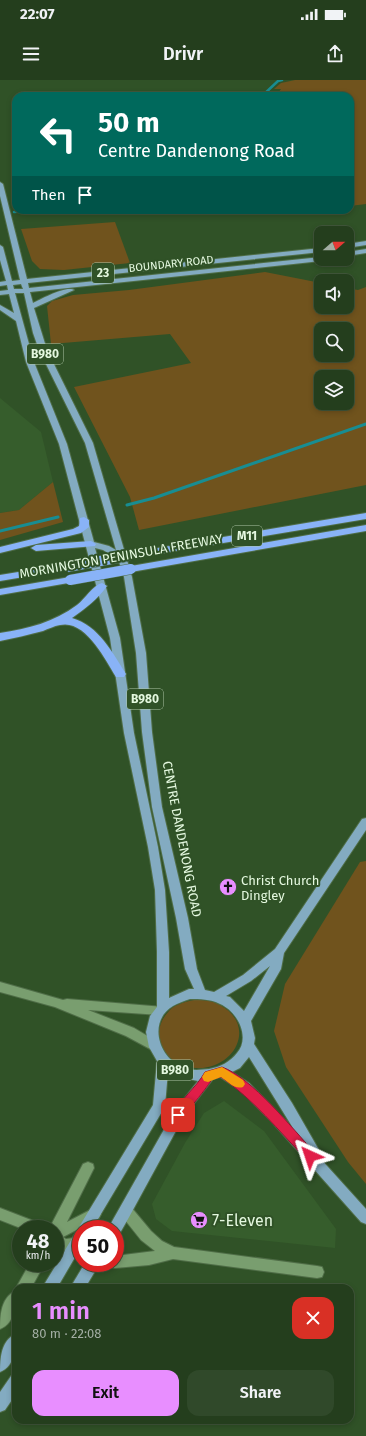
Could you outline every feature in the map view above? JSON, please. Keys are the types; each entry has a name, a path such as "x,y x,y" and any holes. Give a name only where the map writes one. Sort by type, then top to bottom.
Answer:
{"highway":[{"name":"MORNINGTON PENINSULA FREEWAY","path":"0,578 366,516"},
{"path":"0,551 77,531 84,527 84,520"},
{"name":"MORNINGTON PENINSULA FREEWAY","path":"0,592 366,528"},
{"path":"0,551 91,544"},
{"path":"0,637 27,633 58,622 86,604 102,586"},
{"path":"58,622 73,622 90,633 103,648 120,674"}],"main road":[{"name":"CENTRE DANDENONG ROAD","path":"0,184 30,306 43,350 89,443 125,558 140,645 147,732 157,807 182,918 191,969 201,994"},
{"path":"354,245 366,243"},
{"path":"0,247 3,268 10,283"},
{"name":"BOUNDARY ROAD","path":"0,284 314,251"},
{"path":"354,253 366,251"},
{"name":"BOUNDARY ROAD","path":"0,293 314,260"},
{"name":"B980","path":"10,283 27,352 35,377 63,444 115,638 129,733 152,840 160,890 163,952 161,1009 154,1018 152,1027 152,1045 163,1062 170,1068 184,1074 199,1076 222,1072 236,1062 243,1054 248,1044"},
{"path":"16,307 30,306 52,296 88,284"},
{"path":"0,307 19,320"},
{"path":"91,544 106,548 125,558 102,586"},
{"path":"216,996 247,978 278,952 366,822"},
{"path":"245,1020 275,969 278,952"},
{"path":"161,1009 172,1000 183,996 201,994 216,996 224,999 236,1008 245,1020 248,1030 248,1044 288,1107 326,1173"},
{"path":"90,1220 159,1106 163,1062"},
{"path":"222,1072 245,1087 256,1097 366,1218"},
{"path":"120,1220 178,1115 209,1075"},
{"path":"52,1284 72,1252"},
{"path":"80,1284 87,1272"},
{"path":"0,1365 12,1347"},
{"path":"0,1405 12,1387"}],"street":[{"path":"0,987 34,998 57,1003 161,1009"},
{"path":"57,1003 130,1032 152,1045"},
{"path":"61,1220 88,1168"},
{"path":"126,1211 146,1236 158,1247 173,1253 317,1272"},
{"path":"0,1214 16,1220"},
{"path":"64,1228 94,1214"},
{"path":"124,1261 149,1259 173,1253"},
{"path":"25,1284 33,1272"},
{"path":"0,1322 12,1304"}],"shaded area":[{"path":"295,80 366,80 366,204 354,206 354,92 279,92 281,89 274,89 281,83"},
{"path":"115,222 130,263 64,270 40,269 32,261 21,229"},
{"path":"265,272 314,282 314,314 354,314 354,289 358,290 366,287 366,485 139,530 130,497 74,387 191,363 170,334 51,344 47,306 52,301 73,295 129,290"},
{"path":"0,398 41,432 53,482 19,510 0,513"},
{"path":"53,482 63,522 0,540 0,513 19,510"},
{"path":"366,861 366,1184 348,1162 286,1067 274,1031 285,984 360,862"},
{"path":"194,1000 211,1001 220,1005 231,1013 237,1022 239,1032 238,1042 233,1051 225,1059 215,1065 203,1068 185,1066 176,1062 164,1052 159,1040 162,1022 169,1011 177,1005"},
{"name":"7-Eleven","path":"224,1101 264,1131 336,1229 335,1248 172,1231 156,1219 152,1204 185,1143 204,1113"}],"waterway":[{"path":"266,92 278,81 282,80"},
{"path":"127,505 154,498 366,424"},
{"path":"0,531 58,517"}],"slow traffic":[{"path":"208,1077 209,1075 222,1072 239,1084"}],"place":[{"name":"Christ Church Dingley","path":"228,887"},
{"name":"7-Eleven","path":"199,1220"}],"route":[{"path":"178,1115 209,1075 222,1072 245,1087 256,1097 310,1156"}]}
